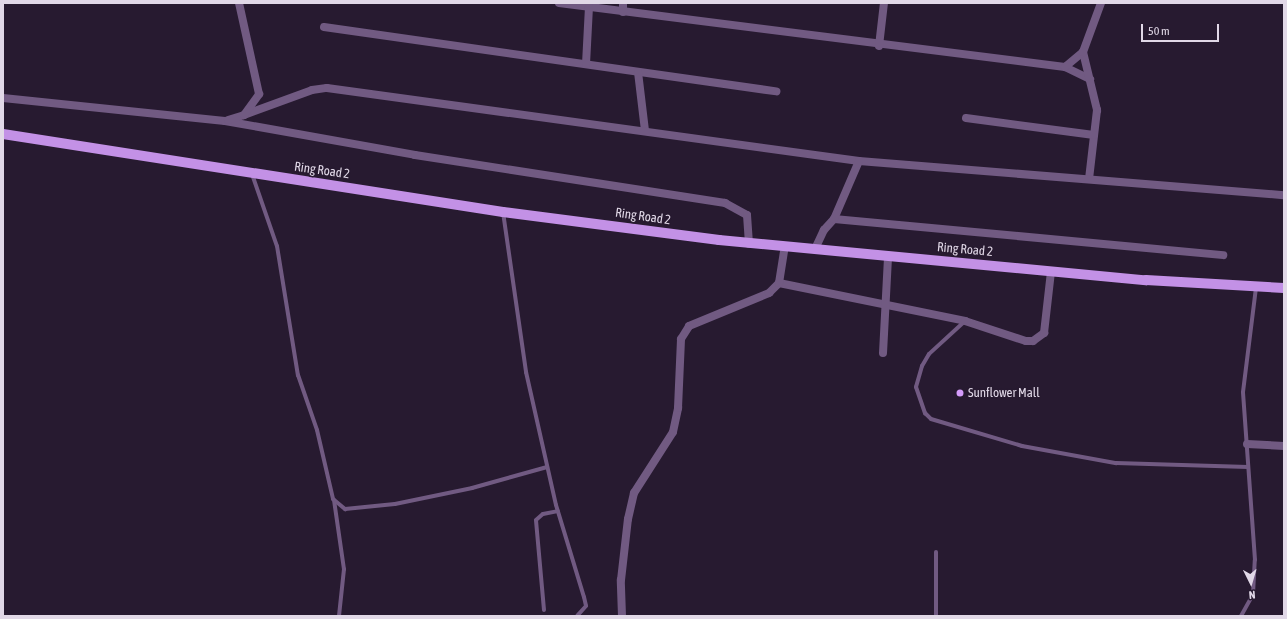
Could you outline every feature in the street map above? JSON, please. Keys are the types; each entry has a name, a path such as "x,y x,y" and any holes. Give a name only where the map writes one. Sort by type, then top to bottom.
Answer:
{"main road":[{"name":"Ring Road 2","path":"3,134 503,212 749,244 1051,272 1284,288"}],"street":[{"path":"238,3 258,79 258,94 244,115"},
{"path":"558,3 589,7 623,7 879,46 1065,67 1090,79"},
{"path":"879,46 884,3"},
{"path":"1065,67 1083,52 1102,3"},
{"path":"586,64 589,7"},
{"path":"324,27 776,91"},
{"path":"1083,52 1097,110 1089,179"},
{"path":"638,72 644,131"},
{"path":"225,121 312,90 327,88 859,161 1284,194"},
{"path":"3,98 225,121 415,155 725,203 747,215 749,244"},
{"path":"966,118 1094,135"},
{"path":"815,249 824,230 834,219 859,161"},
{"path":"834,219 1223,255"},
{"path":"622,616 621,580 628,519 634,492 673,432 678,408 681,338 689,326 769,293 779,283 785,247"},
{"path":"884,353 888,256"},
{"path":"779,283 965,321 1017,340 1039,338 1046,327 1051,272"},
{"path":"1247,444 1284,446"}],"lane":[{"path":"252,174 277,246 298,375 317,430 334,499 344,569 339,616"},
{"path":"503,212 525,365 558,511 586,606 577,616"},
{"path":"1241,616 1253,594 1255,560 1248,467 1244,372 1256,287"},
{"path":"965,321 929,354 922,366 916,386 925,413 931,419 1022,446 1116,463 1248,467"},
{"path":"334,499 345,509 395,504 472,488 547,467"},
{"path":"544,610 536,520 543,514 558,511"},
{"path":"936,552 936,616"}],"place":[{"name":"Sunflower Mall","path":"960,393"}]}
